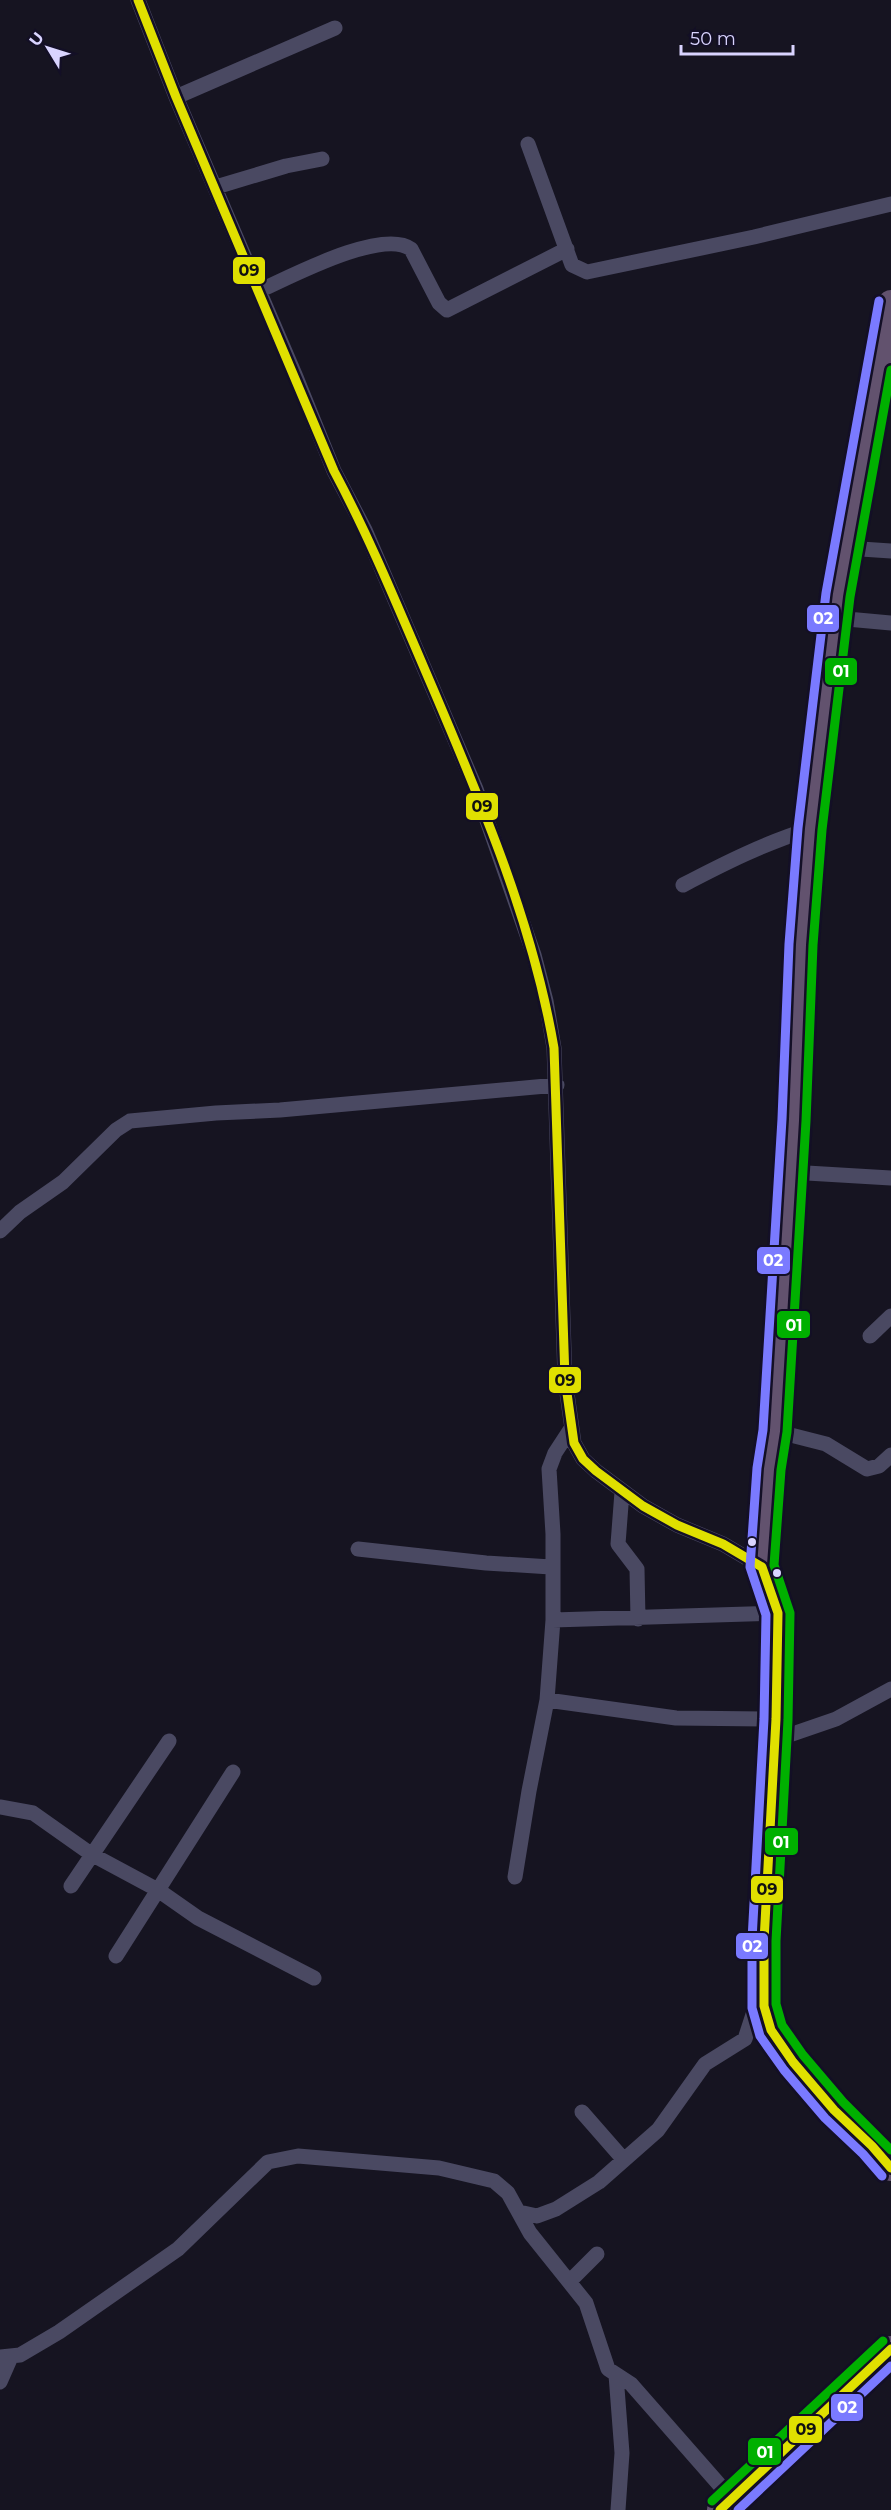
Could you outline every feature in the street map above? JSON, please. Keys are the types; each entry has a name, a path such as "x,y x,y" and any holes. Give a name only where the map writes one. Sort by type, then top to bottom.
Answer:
{"highway":[{"path":"891,303 846,548 810,829 801,944 775,1431 769,1469 762,1567 778,1613 776,1729 763,1984 766,2012 771,2030 779,2043 834,2110 872,2146 891,2168"},
{"path":"725,2504 851,2389 891,2349"}],"street":[{"path":"138,0 176,97 216,187 334,471 365,530 476,789 540,975 554,1048 557,1085 565,1379 570,1430 574,1443 583,1458 622,1492 677,1525 723,1544 762,1567"},
{"path":"176,97 335,28"},
{"path":"528,144 573,265 587,272 754,237 891,204"},
{"path":"216,187 286,166 322,159"},
{"path":"259,291 327,260 392,242 411,249 439,303 447,310 567,249"},
{"path":"846,548 891,551"},
{"path":"836,618 891,623"},
{"path":"683,885 736,856 810,829"},
{"path":"0,1231 20,1212 63,1182 116,1130 130,1121 557,1085"},
{"path":"790,1172 891,1178"},
{"path":"870,1336 891,1316"},
{"path":"515,1877 529,1791 548,1700 553,1620 551,1567 553,1534 549,1469 555,1453 570,1430"},
{"path":"775,1431 823,1443 867,1469 879,1466 891,1455"},
{"path":"622,1492 618,1544 637,1569 638,1619"},
{"path":"358,1549 486,1563 551,1567"},
{"path":"553,1620 778,1613"},
{"path":"548,1700 776,1729 836,1719 891,1689"},
{"path":"71,1886 169,1741"},
{"path":"116,1956 233,1772"},
{"path":"0,1807 33,1813 92,1854 158,1890 198,1918 314,1978"},
{"path":"519,2212 537,2216 556,2209 599,2182 666,2121 705,2064 745,2039 750,2030 763,1984"},
{"path":"582,2112 624,2160"},
{"path":"0,2382 6,2357 59,2332 178,2248 268,2162 298,2156 439,2168 494,2181 508,2193 536,2241 586,2302 605,2363 616,2375 631,2384 725,2504"},
{"path":"570,2281 597,2254"},
{"path":"616,2375 622,2453 618,2510"}],"transit line":[{"name":"09","path":"138,0 176,97 334,471 374,552 452,734 488,822 520,911 545,1002 554,1048 565,1379 574,1443 583,1459 596,1471 643,1506 677,1525 723,1544 762,1567"},
{"name":"02","path":"879,301 826,593 798,828 789,944 782,1119 763,1430 757,1468 750,1567 766,1615 764,1719 752,1940 752,2008 760,2036 784,2070 825,2118 863,2154 882,2176"},
{"name":"01","path":"891,370 850,597 822,830 813,945 806,1121 787,1432 781,1470 774,1565 790,1613 788,1720 776,1941 776,2004 782,2025 803,2055 843,2102 891,2150"},
{"name":"09","path":"762,1567 778,1613 776,1719 764,1941 764,2006 771,2030 793,2062 834,2110 872,2146 891,2168"},
{"name":"01","path":"712,2501 883,2341"},
{"name":"09","path":"720,2510 891,2349"},
{"name":"02","path":"738,2510 891,2366"}]}
